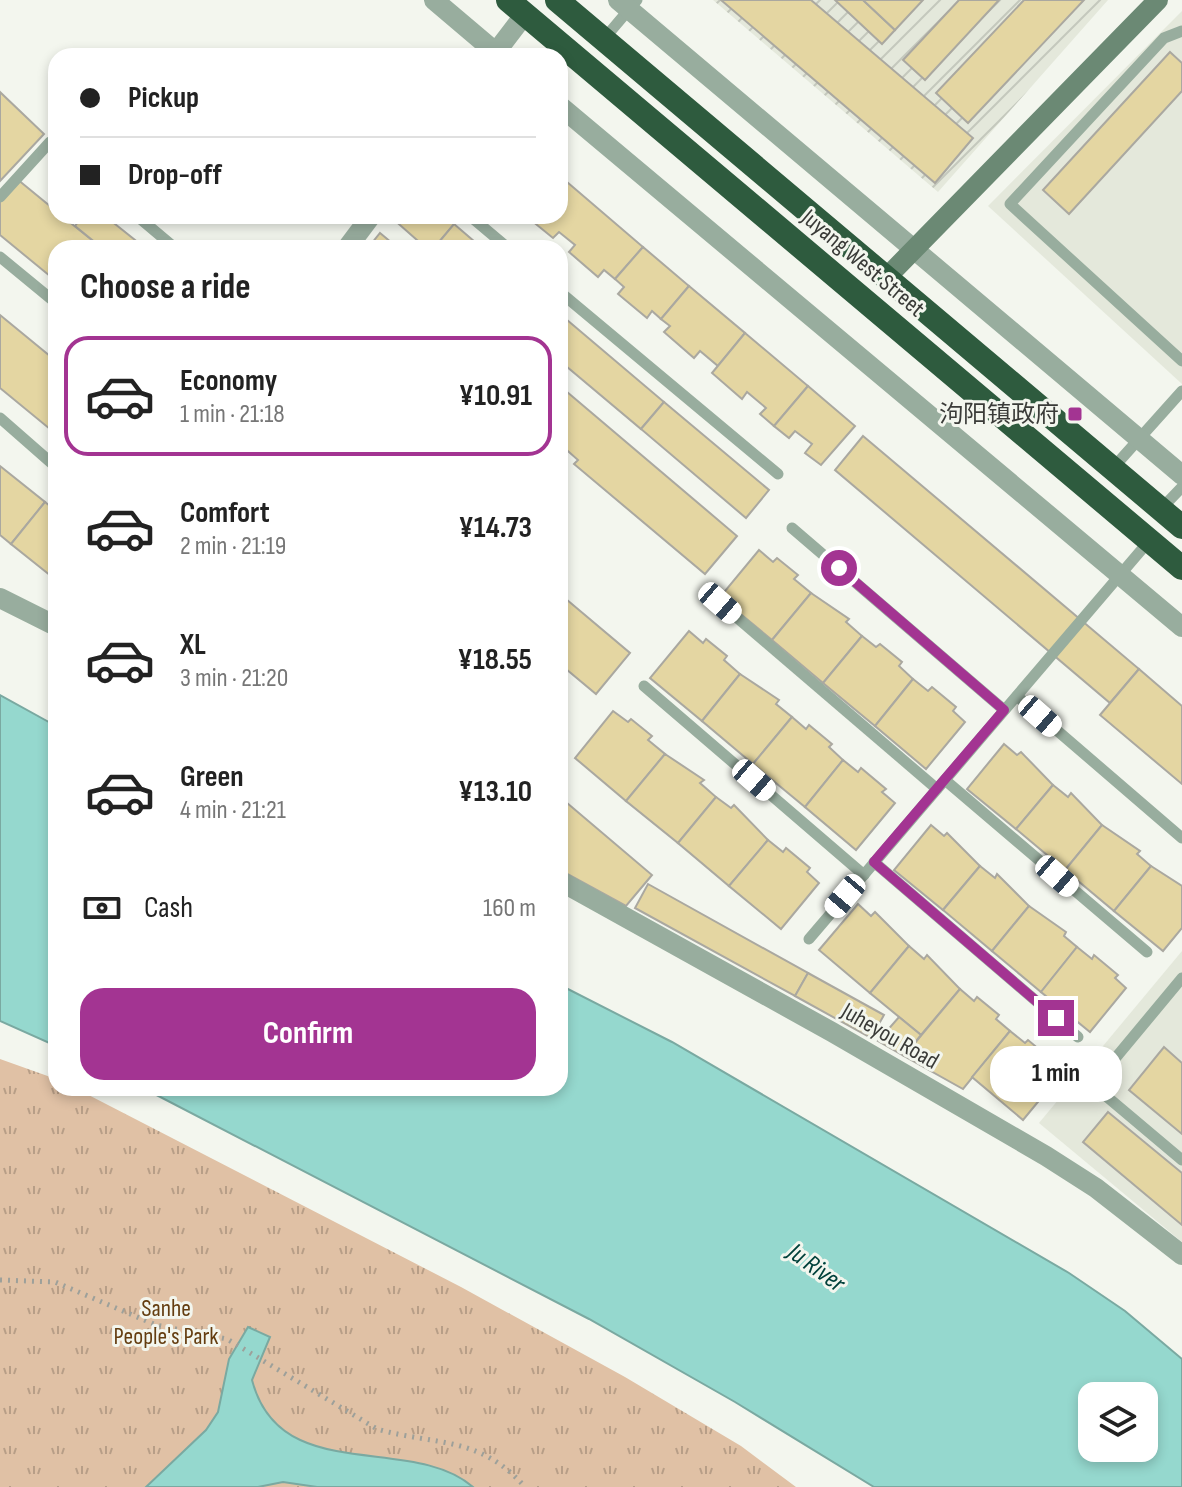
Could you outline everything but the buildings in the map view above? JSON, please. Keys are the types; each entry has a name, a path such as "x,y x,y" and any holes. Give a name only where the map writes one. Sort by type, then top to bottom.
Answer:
{"highway":[{"name":"Juyang West Street","path":"557,0 1182,527"},
{"name":"Juyang West Street","path":"516,7 565,48"},
{"name":"Juyang West Street","path":"568,51 1182,568"}],"street":[{"path":"434,0 488,48"},
{"path":"886,278 1158,0"},
{"path":"628,3 913,249 1182,475"},
{"path":"499,48 516,7"},
{"path":"568,113 1182,627"},
{"path":"0,598 48,622"},
{"name":"Juheyou Road","path":"568,885 818,1024 1046,1156 1096,1188 1182,1255"}],"lane":[{"path":"603,39 628,3"},
{"path":"1182,31 1164,38 1010,204 1182,361"},
{"path":"0,197 48,144"},
{"path":"146,224 166,240"},
{"path":"480,224 498,240"},
{"path":"0,257 48,296"},
{"path":"568,299 778,474"},
{"path":"1112,469 1182,391"},
{"path":"0,418 48,460"},
{"path":"1161,510 1182,487"},
{"path":"792,528 1004,710"},
{"path":"809,939 1149,541"},
{"path":"720,603 1147,952"},
{"path":"644,686 864,875"},
{"path":"1017,696 1182,838"},
{"path":"874,862 1078,1037"},
{"path":"1182,978 1093,1085 1182,1160"}],"path":[{"path":"0,1280 55,1282 156,1325 227,1339 377,1429 402,1436 451,1441 479,1451 525,1487"}],"shaded area":[{"path":"713,0 1108,0 938,192"},
{"path":"1182,11 1182,384 988,206"},
{"path":"1182,951 1182,1242 1039,1123"}],"green space":[{"name":"Sanhe People's Park","path":"0,1059 48,1076 48,1096 91,1096 461,1287 625,1377 741,1446 796,1487 0,1487"}],"water":[{"path":"0,695 48,722 48,1042 0,1021"},
{"name":"Ju River","path":"568,989 672,1042 1069,1273 1125,1311 1182,1359 1182,1487 874,1487 735,1402 589,1319 158,1096 568,1096"},
{"path":"248,1327 270,1337 252,1380 267,1413 290,1434 318,1447 447,1471 473,1487 317,1487 283,1482 258,1487 146,1487 206,1430 218,1412 229,1359"}],"place":[{"name":"泃阳镇政府","path":"1075,414"}],"route":[{"path":"839,568 1004,710 874,862 1056,1018"}]}
